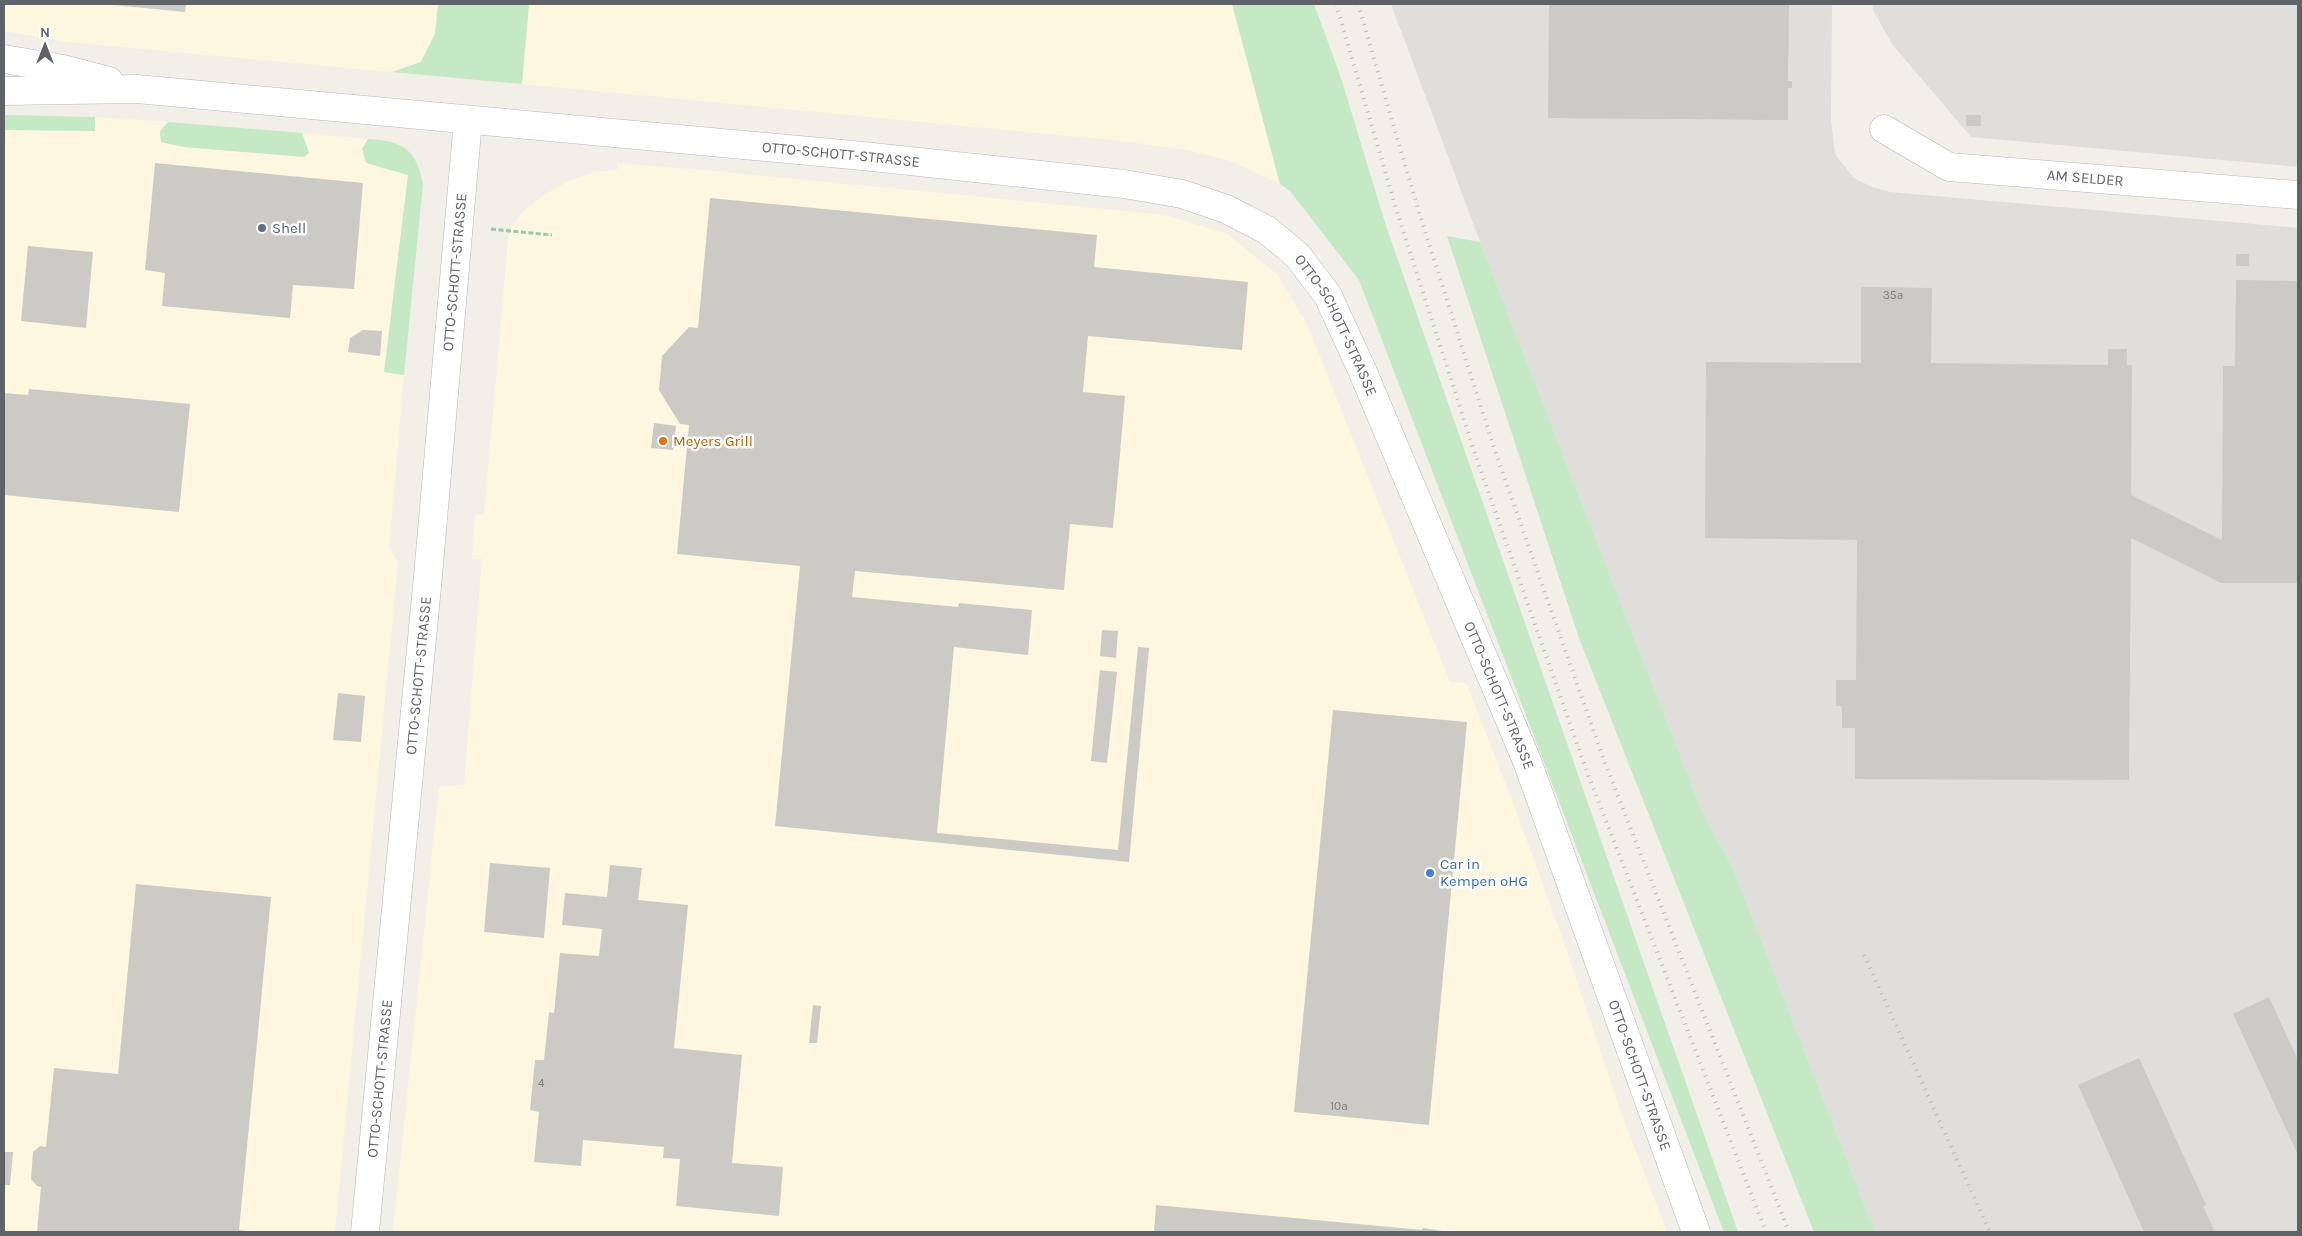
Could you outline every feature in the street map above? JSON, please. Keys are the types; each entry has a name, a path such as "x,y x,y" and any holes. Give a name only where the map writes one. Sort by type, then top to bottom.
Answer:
{"street":[{"name":"OTTO-SCHOTT-STRASSE","path":"4,60 63,69 137,89"},
{"name":"OTTO-SCHOTT-STRASSE","path":"4,91 137,89 863,156 1124,184 1182,194 1226,209 1267,230 1298,256 1328,296 1362,370 1527,762 1696,1232"},
{"name":"OTTO-SCHOTT-STRASSE","path":"365,1232 460,226 468,120"},
{"name":"AM SELDER","path":"1884,129 1949,167 2298,195"}],"path":[{"path":"460,226 552,235"}],"shaded area":[{"path":"4,4 438,4 435,34 420,62 392,72 68,42 4,31"},
{"path":"529,4 1232,4 1280,184 1231,161 1187,150 1113,140 522,84"},
{"path":"1391,4 1832,4 1831,120 1835,154 1854,178 1870,186 1890,192 2298,228 2298,1232 1875,1232 1733,868 1703,814 1480,242"},
{"path":"1872,4 2298,4 2298,167 1971,137 1892,44 1874,12"},
{"path":"95,117 168,122 160,131 161,142 184,147 303,157 309,153 302,133 368,139 362,149 395,171 408,175 385,372 404,375 389,548 398,562 335,1232 4,1232 4,130 95,131"},
{"path":"618,163 1166,215 1227,234 1278,275 1307,324 1450,682 1466,683 1512,800 1562,937 1620,1110 1667,1232 393,1232 439,787 464,785 482,559 472,559 475,514 484,515 508,241 511,228 523,212 542,196 569,181 595,172 617,170"}],"green space":[{"path":"438,4 529,4 522,84 392,72 421,62 435,34"},
{"path":"1232,4 1314,4 1341,78 1386,226 1738,1232 1724,1232 1359,280 1290,191 1280,184"},
{"path":"4,115 95,117 95,131 4,130"},
{"path":"168,122 302,133 309,153 304,157 184,147 161,142 160,131"},
{"path":"368,139 390,142 406,149 416,162 423,184 404,375 384,372 408,175 366,163 362,149"},
{"path":"1447,236 1480,242 1703,814 1733,868 1875,1232 1814,1232 1579,638"}],"building":[{"path":"104,4 186,4 185,12"},
{"path":"1549,4 1789,4 1788,81 1792,81 1792,88 1788,88 1788,120 1548,118"},
{"path":"1966,115 1981,115 1981,126 1966,126"},
{"path":"155,163 363,183 354,289 293,285 290,318 162,306 165,273 145,270"},
{"path":"710,198 1097,235 1094,267 1248,282 1242,350 1088,336 1083,392 1125,396 1119,465 1113,528 1070,524 1064,590 855,571 852,597 958,607 959,603 1032,610 1028,655 954,647 937,833 1118,850 1138,647 1149,648 1129,862 775,826 800,566 677,554 689,425 680,424 659,390 662,356 689,327 698,328"},
{"path":"28,246 93,252 86,328 21,321"},
{"path":"2236,254 2249,254 2249,266 2236,266"},
{"path":"2236,280 2298,281 2298,583 2221,583 2131,538 2129,780 1855,779 1855,728 1842,728 1842,706 1836,706 1836,680 1856,680 1857,540 1705,538 1706,362 1861,363 1861,287 1932,288 1931,363 2108,365 2108,349 2127,349 2127,365 2132,365 2131,495 2222,540 2223,366 2235,366"},
{"path":"363,330 382,331 380,356 348,352 350,338"},
{"path":"29,389 190,404 179,512 4,495 4,393 28,395"},
{"path":"654,423 676,426 673,450 651,448"},
{"path":"1102,630 1118,631 1116,658 1100,656"},
{"path":"1100,670 1117,672 1107,763 1091,761"},
{"path":"338,693 365,696 361,742 333,740"},
{"path":"1333,710 1467,722 1429,1125 1294,1112"},
{"path":"490,863 550,868 544,938 484,932"},
{"path":"610,865 642,868 638,900 688,905 674,1048 742,1055 732,1163 783,1167 779,1216 676,1206 680,1159 663,1158 664,1147 583,1140 581,1166 534,1162 539,1112 530,1110 535,1060 544,1060 549,1012 554,1013 560,953 599,956 602,929 562,925 565,893 607,897"},
{"path":"136,884 271,897 239,1230 254,1232 37,1232 41,1187 37,1186 31,1179 33,1152 40,1146 46,1147 54,1068 118,1074"},
{"path":"2269,997 2298,1060 2298,1155 2233,1014"},
{"path":"813,1005 821,1006 817,1043 809,1043"},
{"path":"2139,1058 2206,1205 2203,1206 2215,1232 2144,1232 2078,1085"},
{"path":"4,1152 13,1152 10,1185 4,1185"},
{"path":"1156,1205 1422,1230 1423,1228 1449,1232 1154,1232"}],"railway":[{"path":"1336,4 1398,215 1476,457 1587,772 1766,1232"},
{"path":"1358,4 1418,209 1495,451 1605,763 1789,1232"},
{"path":"1864,955 1990,1232"}],"place":[{"name":"Shell","path":"262,228"},
{"name":"Meyers Grill","path":"663,441"},
{"name":"Car in Kempen oHG","path":"1430,873"}]}
